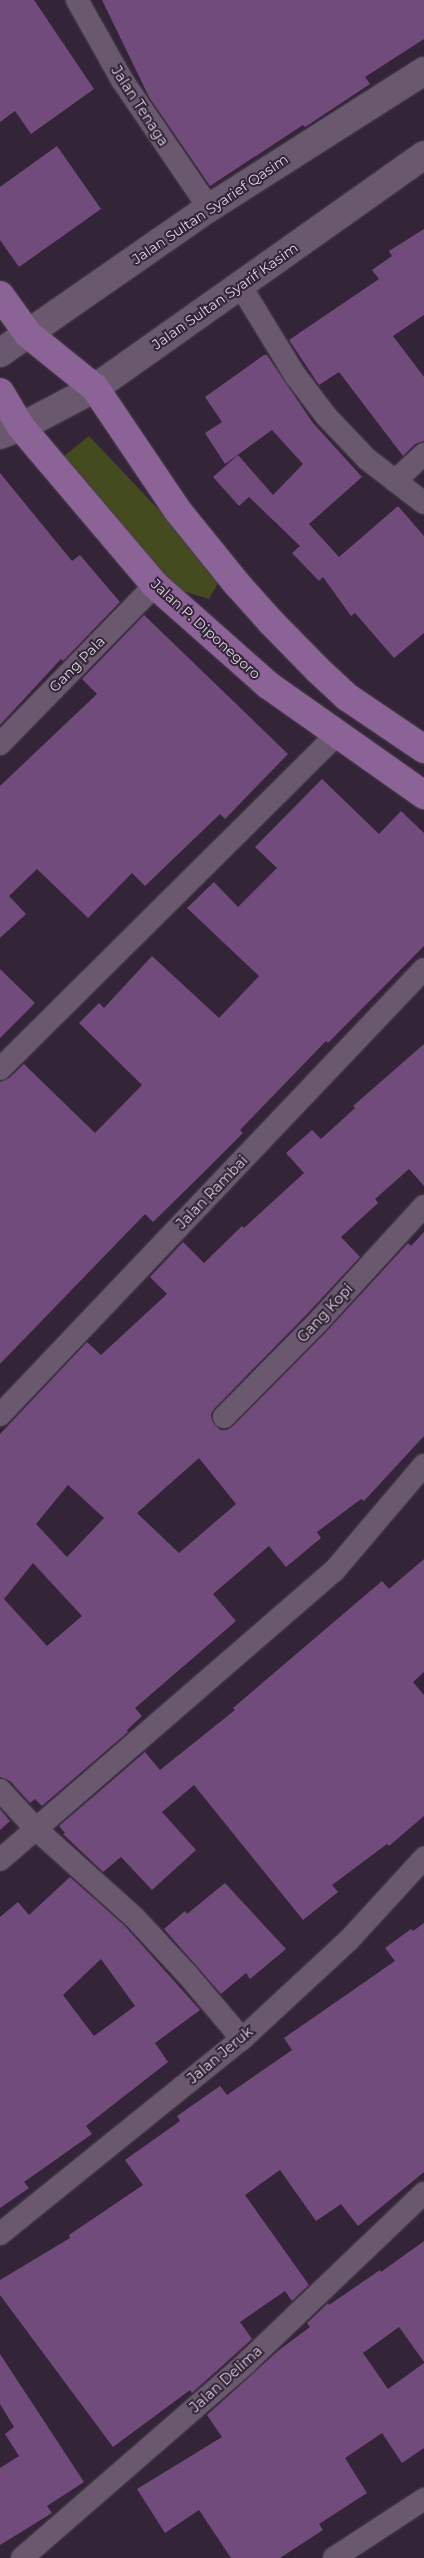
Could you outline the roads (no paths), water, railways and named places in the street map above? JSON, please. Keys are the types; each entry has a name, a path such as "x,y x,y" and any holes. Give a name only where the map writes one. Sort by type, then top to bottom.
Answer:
{"main road":[{"path":"0,295 28,334 94,388 178,511 237,584 271,622 347,697 424,749"},
{"name":"Jalan P. Diponegoro","path":"0,392 10,431 155,585 268,685 424,795"}],"street":[{"name":"Jalan Tenaga","path":"77,0 122,80 209,208"},
{"name":"Jalan Sultan Syarief Qasim","path":"0,353 209,208 424,70"},
{"name":"Jalan Sultan Syarif Kasim","path":"10,431 94,388 424,155"},
{"path":"240,285 295,375 326,416 366,459 424,504"},
{"path":"395,481 424,454"},
{"name":"Gang Pala","path":"0,744 155,585"},
{"path":"0,1069 337,734"},
{"name":"Jalan Rambai","path":"0,1415 424,969"},
{"name":"Gang Kopi","path":"224,1417 318,1322 424,1206"},
{"path":"0,1860 37,1830 334,1571 424,1465"},
{"path":"0,1790 37,1830 134,1917 242,2039"},
{"name":"Jalan Jeruk","path":"0,2234 242,2039 348,1941 424,1858"},
{"name":"Jalan Delima","path":"22,2558 246,2362 424,2193"},
{"path":"334,2558 424,2499"}]}
